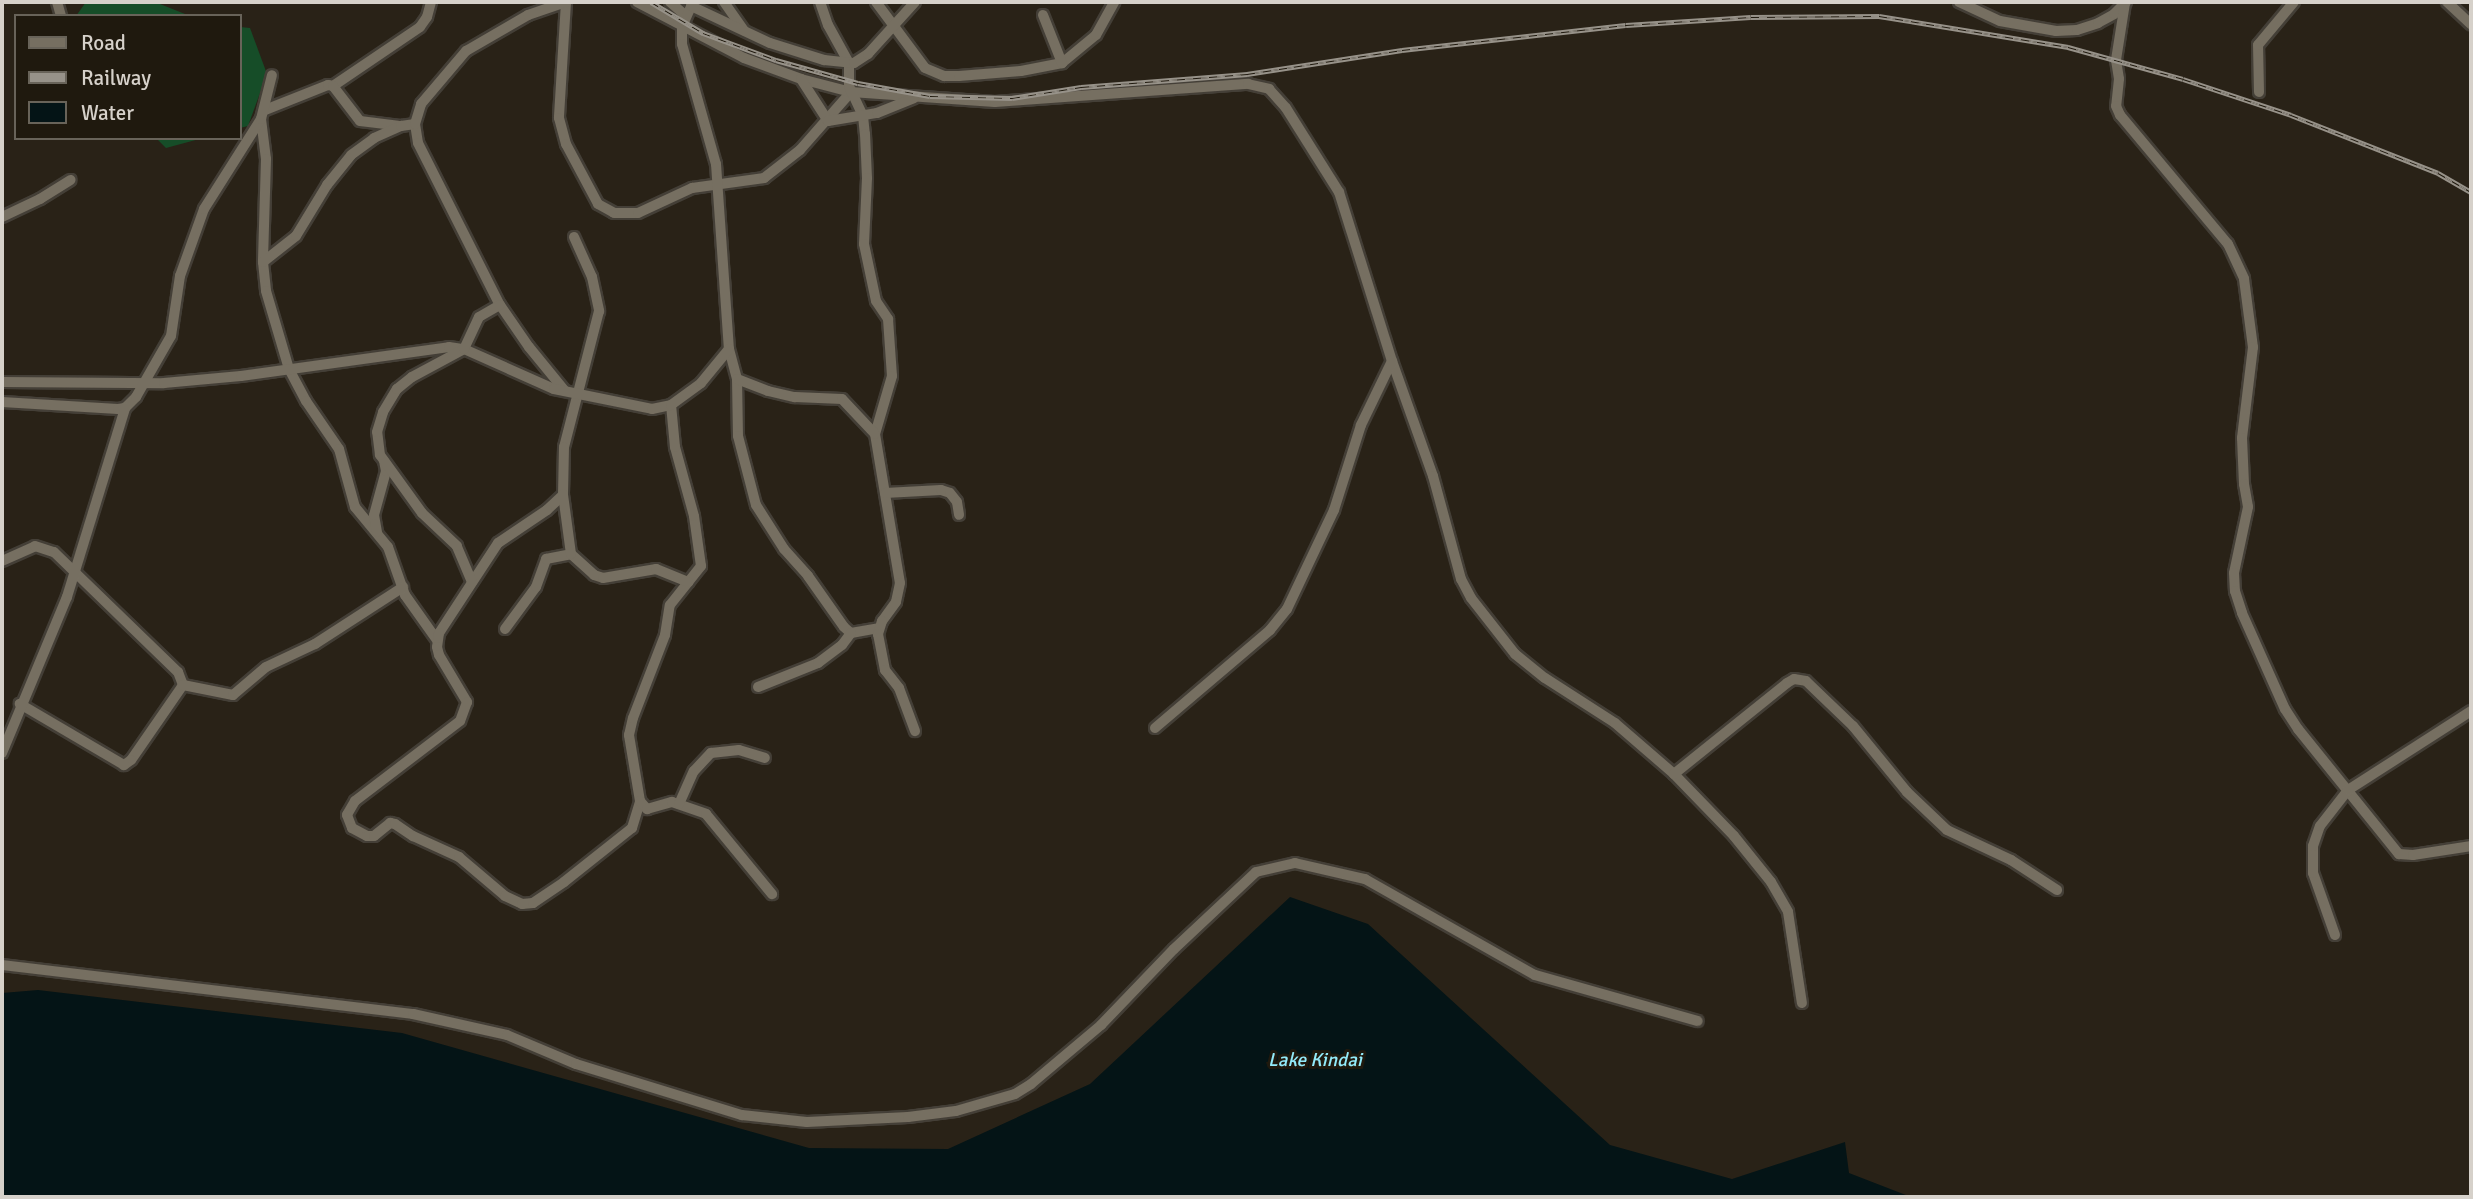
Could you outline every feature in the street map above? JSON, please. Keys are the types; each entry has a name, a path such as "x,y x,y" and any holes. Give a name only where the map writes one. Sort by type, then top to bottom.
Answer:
{"street":[{"path":"2,753 76,570 125,408 145,383 171,336 180,276 205,209 263,114 322,86 333,86 420,27 427,18 431,2"},
{"path":"570,393 529,347 500,305 418,143 415,124 421,104 466,51 528,15 566,2 559,118 566,144 598,204 614,213 638,213 678,192 719,183 750,183 764,178 788,162 828,121 839,102 851,92"},
{"path":"637,2 688,12 802,54 849,63 863,59 915,2"},
{"path":"670,2 688,12 744,58 801,79 851,92 914,99 995,102 1248,84 1269,89 1286,108 1339,192 1392,361 1433,476 1461,579 1479,612 1525,662 1615,723 1674,774 1734,836 1782,897 1792,931 1802,1003"},
{"path":"724,2 746,33"},
{"path":"876,2 925,68 944,76 990,75 1062,63 1096,35 1114,2"},
{"path":"1959,2 2000,21 2056,31 2077,30 2098,23 2114,14 2126,2"},
{"path":"2126,2 2116,60 2119,79 2116,106 2120,115 2228,244 2244,279 2253,347 2242,438 2248,507 2234,573 2235,591 2285,709 2315,751 2399,854 2413,855 2471,846"},
{"path":"2259,92 2258,45 2294,2"},
{"path":"2448,2 2471,24"},
{"path":"824,3 828,25 849,63 851,92 863,116 867,178 864,244 876,301 888,319 892,376 875,434 900,583 896,602 879,628 885,670 899,688 915,731"},
{"path":"688,12 689,74 712,146 719,183 729,349 737,379 735,398 738,436 756,505 784,549 851,633"},
{"path":"1043,15 1062,63"},
{"path":"272,75 263,114 267,179 264,262 266,291 289,369 306,401 339,449 355,507 377,532 393,557 403,587 437,640 439,655 465,694 465,712 455,728 355,801 347,815 352,828 367,836 374,836 390,823 395,824 413,836 459,858 505,896 522,904 540,898 602,855 635,823 640,801 629,735 665,635 670,605 699,571 702,553 676,447 671,405"},
{"path":"801,79 828,121"},
{"path":"333,86 360,121 401,126 415,124"},
{"path":"828,121 863,116 902,106 914,99"},
{"path":"264,262 296,236 327,185 351,155 374,138 401,126"},
{"path":"2,217 40,199 70,180"},
{"path":"574,237 592,277 599,311 570,393 564,447 563,495 571,554 594,575 603,578 656,569 688,582"},
{"path":"472,582 457,546 422,513 384,461 378,450 377,432 389,400 412,377 464,349 479,317 500,305"},
{"path":"2,382 145,383 289,369 431,349 464,349 570,393 652,409 671,405 701,383 729,349"},
{"path":"1155,728 1270,630 1287,610 1334,510 1362,425 1392,361"},
{"path":"737,379 768,391 795,397 842,399 875,434"},
{"path":"2,402 125,408"},
{"path":"377,532 374,515 386,471 384,461"},
{"path":"885,493 941,490 950,493 957,502 959,515"},
{"path":"437,640 498,543 547,510 563,495"},
{"path":"3,564 35,547 44,547 76,570 178,672 184,685"},
{"path":"505,629 536,587 546,559 571,554"},
{"path":"184,685 233,695 266,667 315,644 403,587"},
{"path":"758,687 818,663 842,645 851,633 879,628"},
{"path":"1674,774 1787,682 1794,679 1806,681 1853,726 1919,806 1947,830 2011,860 2057,890"},
{"path":"20,704 124,765 131,760 184,685"},
{"path":"2335,935 2316,886 2311,856 2320,825 2348,790 2471,711"},
{"path":"679,804 694,771 711,753 739,750 765,758"},
{"path":"640,801 651,810 667,803 679,804 699,810 711,818 772,894"},
{"path":"2,965 413,1014 507,1035 576,1064 743,1115 807,1122 908,1116 956,1111 1015,1094 1031,1084 1101,1025 1174,949 1256,872 1295,863 1365,879 1535,975 1698,1021"}],"green space":[{"path":"86,2 155,2 185,14 77,14"},
{"path":"242,27 250,28 267,74 248,126 242,128"},
{"path":"158,140 196,140 166,148"}],"water":[{"name":"Lake Kindai","path":"1290,897 1368,924 1610,1145 1732,1179 1845,1142 1849,1173 1911,1197 2,1197 2,993 38,990 402,1033 809,1148 948,1149 1090,1084"}],"railway":[{"path":"651,2 703,33 776,60 858,83 930,96 1012,98 1081,87 1247,74 1402,50 1626,25 1751,17 1879,16 2068,47 2183,79 2291,115 2438,173 2471,192"}]}
